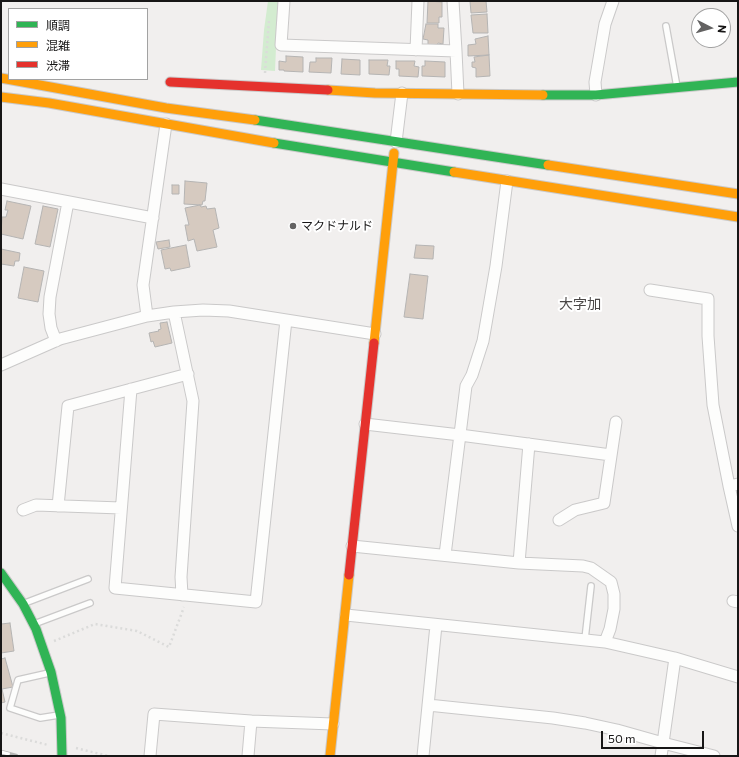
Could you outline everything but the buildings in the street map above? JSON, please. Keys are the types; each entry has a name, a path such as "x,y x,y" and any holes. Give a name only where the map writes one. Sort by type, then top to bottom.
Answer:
{"street":[{"path":"284,1 281,45 456,51"},
{"path":"416,50 418,1"},
{"path":"453,1 458,94"},
{"path":"596,95 595,82 606,24 613,1"},
{"path":"12,80 166,108 249,119 738,194"},
{"path":"170,82 286,89 402,93 596,95 738,82"},
{"path":"330,756 393,163 402,93"},
{"path":"1,97 49,103 234,137 393,163 738,217"},
{"path":"147,316 143,285 166,124"},
{"path":"446,555 466,386 472,374 483,341 496,266 507,181"},
{"path":"1,189 153,218"},
{"path":"56,341 51,328 49,314 68,202"},
{"path":"650,290 708,299 708,336 713,405 734,485 738,526"},
{"path":"1,365 56,341 147,316 174,312 203,310 229,311 375,334"},
{"path":"174,312 193,401 181,577 182,595"},
{"path":"131,389 115,588 256,602 286,320"},
{"path":"58,506 68,406 188,374"},
{"path":"559,520 575,510 604,503 616,422"},
{"path":"365,424 611,455"},
{"path":"519,563 529,444"},
{"path":"23,510 36,505 121,508"},
{"path":"352,546 519,563 583,566 591,568 611,582 614,594 614,609 610,629 605,642"},
{"path":"1,573 23,604 34,624 51,672 60,715 62,756"},
{"path":"346,614 436,625 605,642 675,658 738,676"},
{"path":"423,756 436,625"},
{"path":"661,756 675,658"},
{"path":"428,705 553,718 585,723 714,756"},
{"path":"150,756 154,714 252,721 333,724"},
{"path":"248,756 252,721"}],"lane":[{"path":"666,26 677,88"},
{"path":"23,604 88,579"},
{"path":"585,640 591,586"},
{"path":"34,624 90,603"},
{"path":"51,672 18,680 10,708 40,718 60,715"}],"path":[{"path":"265,76 270,17"},
{"path":"52,641 95,624 137,631 168,647 184,608 182,595"},
{"path":"1,733 48,745"},
{"path":"76,748 108,756"}],"green space":[{"path":"268,1 278,1 275,71 261,70"}],"railway":[{"path":"1,752 16,756"}],"traffic: fast":[{"path":"543,95 596,95 738,82"},
{"path":"255,120 548,165"},
{"path":"274,143 454,172"},
{"path":"1,573 23,604 36,629 51,672 61,718 62,756"}],"traffic: slow":[{"path":"1,78 8,79"},
{"path":"12,80 166,108 255,120"},
{"path":"328,90 375,93 543,95"},
{"path":"1,97 49,103 274,143"},
{"path":"374,343 394,153"},
{"path":"548,165 738,194"},
{"path":"454,172 738,217"},
{"path":"330,756 349,575"}],"traffic: jam":[{"path":"170,82 328,90"},
{"path":"349,575 374,343"}],"place":[{"name":"マクドナルド","path":"293,226"}],"district":[{"name":"大字加","path":"580,304"}]}
